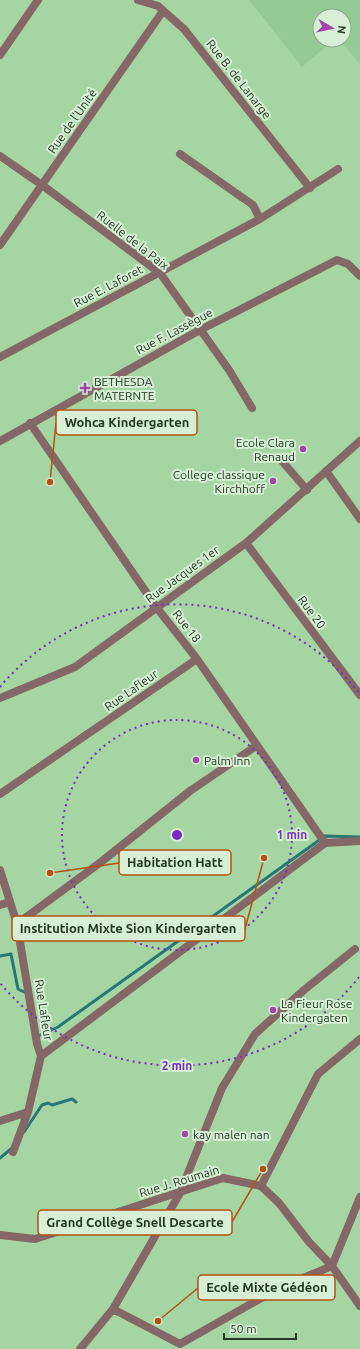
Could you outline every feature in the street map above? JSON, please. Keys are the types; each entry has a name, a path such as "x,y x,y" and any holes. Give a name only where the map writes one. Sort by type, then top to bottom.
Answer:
{"street":[{"path":"0,55 38,0"},
{"name":"Rue B. de Lanarge","path":"138,0 158,6 184,29 310,188"},
{"name":"Rue de l'Unité","path":"0,245 163,11"},
{"path":"180,154 253,205 260,219"},
{"name":"Ruelle de la Paix","path":"0,156 42,185 160,273 229,370 252,408"},
{"name":"Rue E. Laforet","path":"0,356 260,219 338,169"},
{"name":"Rue F. Lassègue","path":"0,441 200,330 337,260 348,264 360,276"},
{"name":"Rue 18","path":"30,423 157,608 197,658 256,746 325,843"},
{"name":"Rue Jacques 1er","path":"0,698 75,668 246,543 360,441"},
{"path":"281,460 306,490"},
{"path":"326,471 360,519"},
{"name":"Rue 20","path":"246,543 360,695"},
{"name":"Rue Lafleur","path":"0,794 197,658"},
{"path":"17,924 101,862 190,791 256,746"},
{"path":"40,1056 325,843 360,841"},
{"name":"Rue Lafleur","path":"0,870 17,924 40,1056 28,1112 12,1152"},
{"path":"0,905 10,902"},
{"path":"80,1349 113,1309 180,1193 222,1088 255,1034 304,990 355,949"},
{"path":"360,1039 318,1074 261,1186 279,1203 309,1242 332,1266 360,1306"},
{"path":"0,1121 28,1112"},
{"name":"Rue J. Roumain","path":"0,1235 36,1239 223,1178 261,1186"},
{"path":"113,1309 179,1346 279,1288 332,1266 360,1197"}],"shaded area":[{"path":"249,0 360,0 360,64 347,48 352,48 352,8 312,8 312,48 325,48 302,67"}],"waterway":[{"path":"38,1036 58,1027 325,836 360,837"},
{"path":"0,956 11,954 18,989 26,993"},
{"path":"24,1132 42,1105 48,1103 52,1105 72,1099 76,1102"},
{"path":"0,1158 11,1149"}],"place":[{"name":"BETHESDA MATERNTE","path":"85,388"},
{"name":"Ecole Clara Renaud","path":"303,449"},
{"name":"College classique Kirchhoff","path":"273,481"},
{"name":"Wohca Kindergarten","path":"50,482"},
{"name":"Palm Inn","path":"196,760"},
{"name":"Institution Mixte Sion Kindergarten","path":"264,858"},
{"name":"Habitation Hatt","path":"50,873"},
{"name":"La Fieur Rose Kindergaten","path":"273,1010"},
{"name":"kay malen nan","path":"185,1134"},
{"name":"Grand Collège Snell Descarte","path":"263,1169"},
{"name":"Ecole Mixte Gédéon","path":"158,1321"}]}
